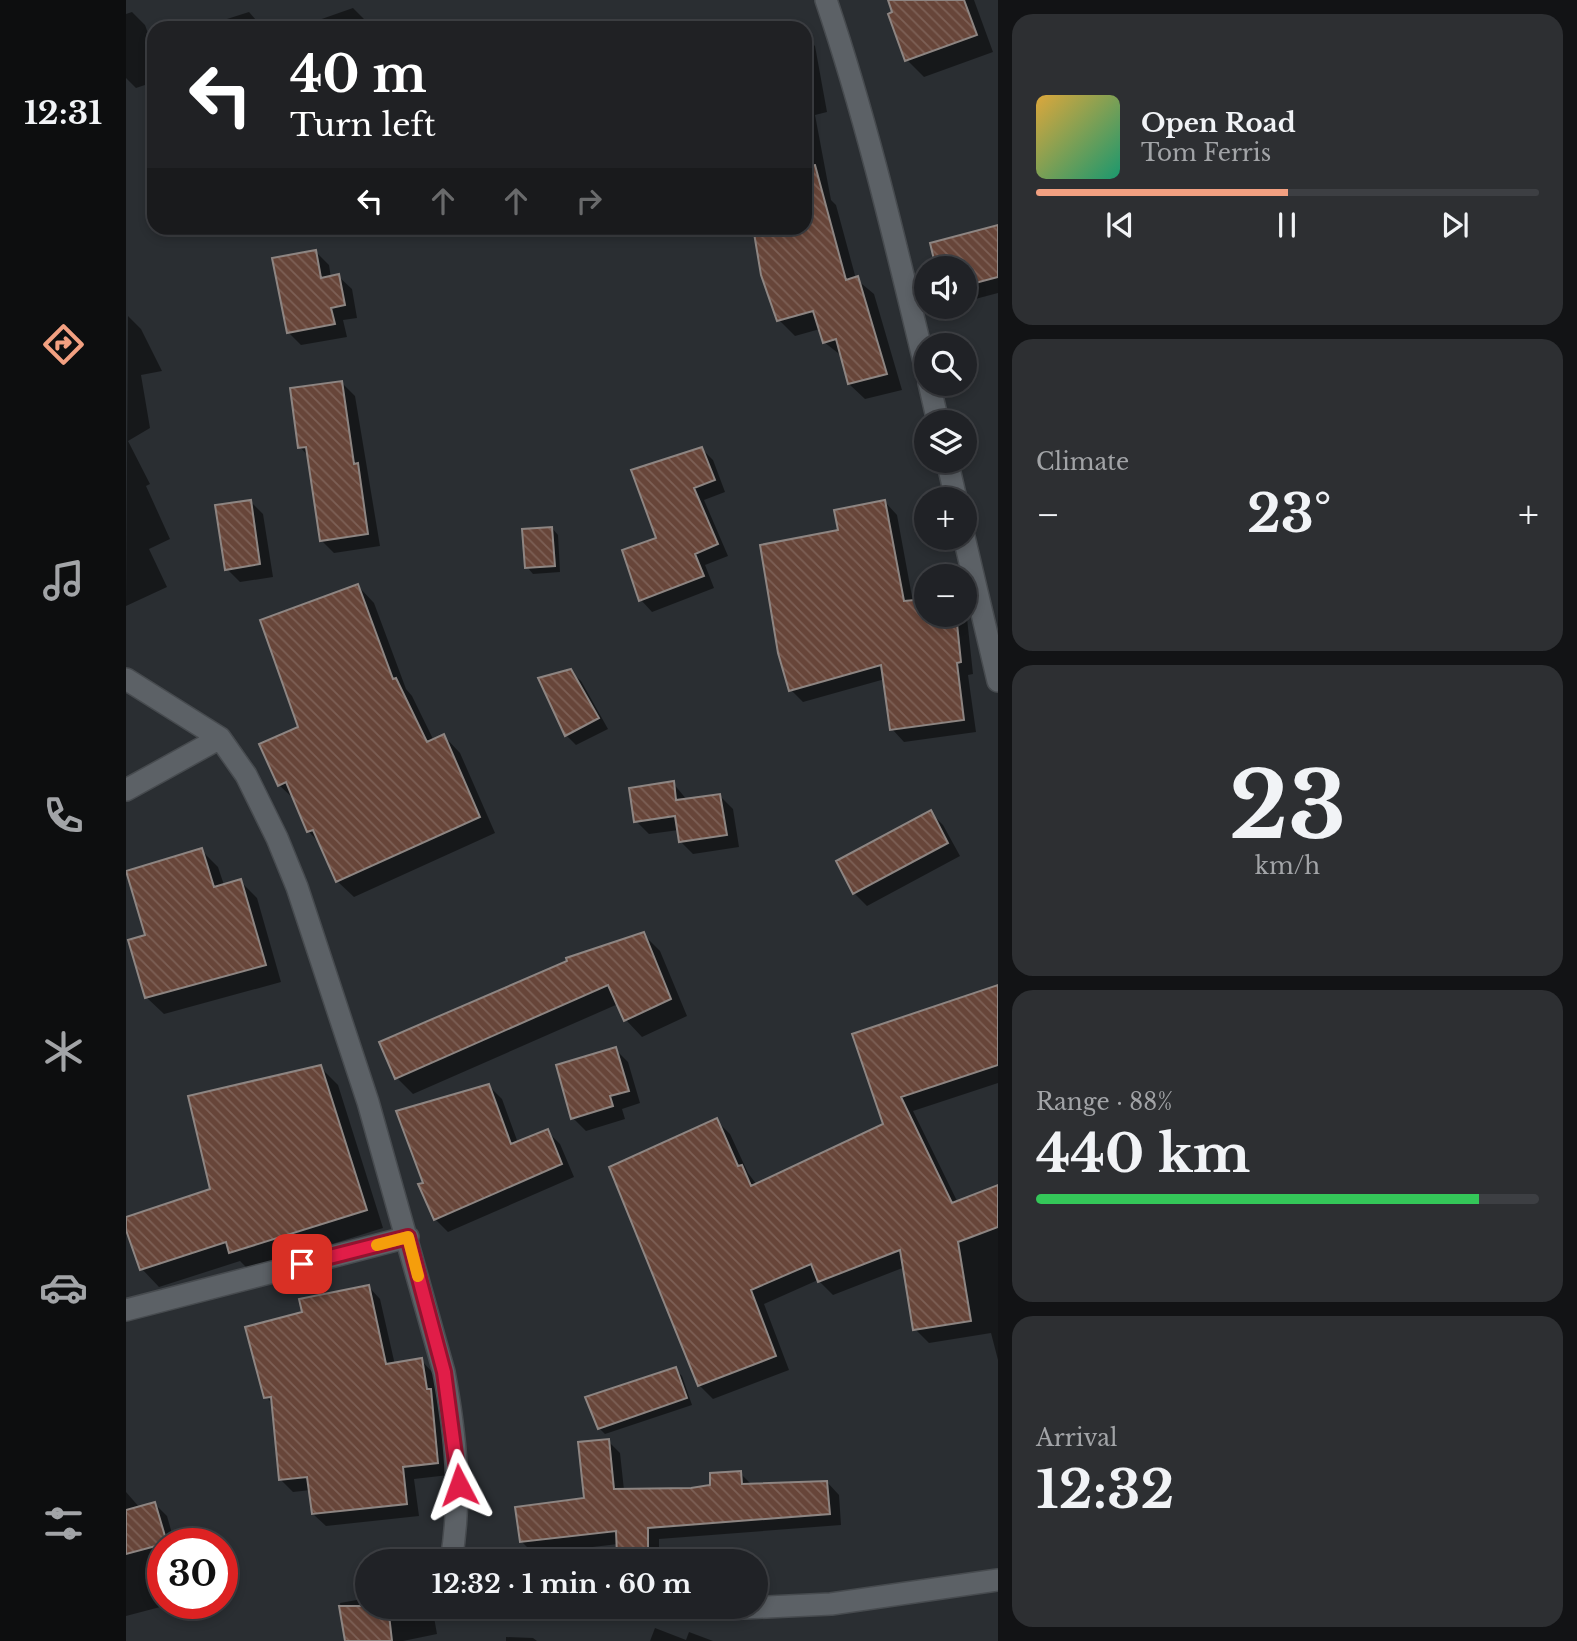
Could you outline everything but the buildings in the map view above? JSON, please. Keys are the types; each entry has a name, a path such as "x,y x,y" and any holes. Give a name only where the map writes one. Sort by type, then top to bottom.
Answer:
{"street":[{"path":"826,0 874,163 917,333"},
{"path":"967,550 998,681"},
{"path":"126,679 220,738 246,775 297,887 408,1237 444,1372 452,1415 459,1485 452,1549"},
{"path":"126,790 220,738"},
{"path":"126,1310 408,1237"},
{"path":"768,1606 831,1604 998,1580"}],"slow traffic":[{"path":"377,1245 408,1237 418,1276"}],"route":[{"path":"302,1264 408,1237 444,1372 452,1415 459,1485"}]}
